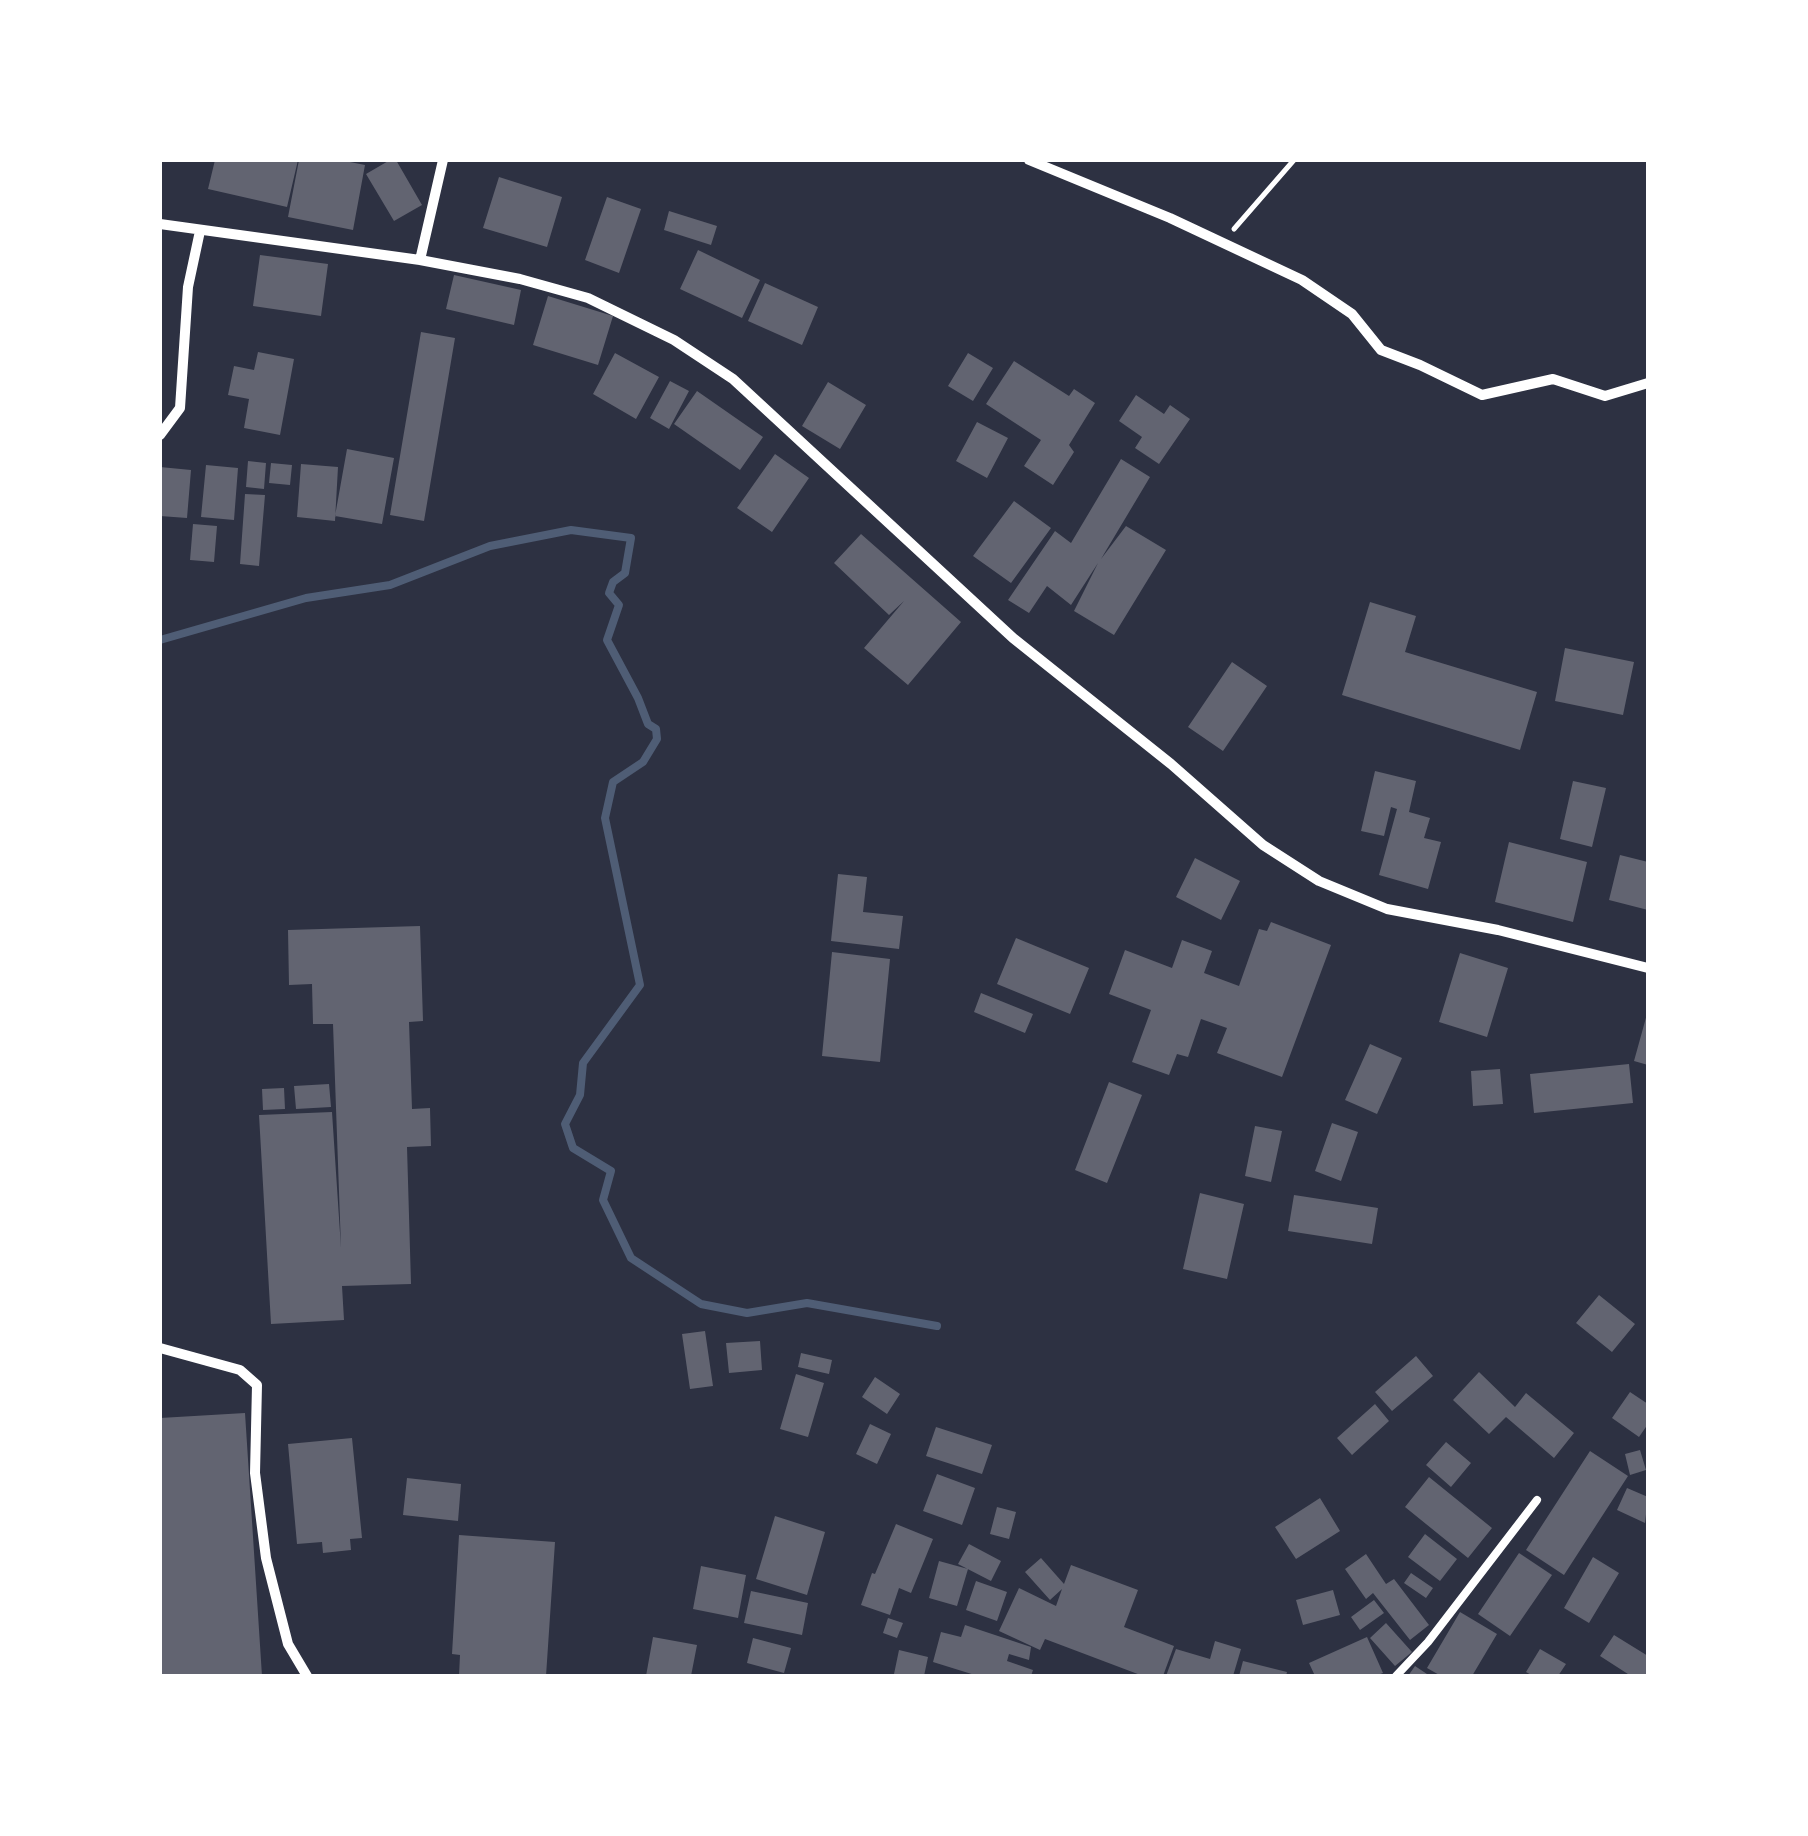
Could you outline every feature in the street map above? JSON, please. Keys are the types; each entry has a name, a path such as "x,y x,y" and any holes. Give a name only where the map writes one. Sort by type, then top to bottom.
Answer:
{"street":[{"path":"420,260 443,160"},
{"path":"1029,160 1302,280 1352,314 1381,350 1420,364 1482,396 1553,379 1605,396 1648,384"},
{"path":"160,224 420,260 520,279 588,298 674,340 734,378 1013,638 1171,764 1263,845 1319,881 1387,908 1498,930 1648,968"},
{"path":"160,435 180,408 188,287 200,231"},
{"path":"160,1348 240,1370 257,1384 255,1473 266,1558 288,1644 308,1676"}],"lane":[{"path":"1396,1676 1428,1642 1537,1500"}],"path":[{"path":"1222,242 1248,217 1294,160"}],"building":[{"path":"215,160 298,160 287,207 208,189"},
{"path":"299,160 340,160 365,165 353,230 288,217"},
{"path":"396,160 422,205 394,221 366,174"},
{"path":"499,177 562,197 547,247 483,228"},
{"path":"607,197 641,209 619,273 585,260"},
{"path":"669,211 717,226 711,245 664,230"},
{"path":"698,250 760,280 742,318 680,289"},
{"path":"260,255 328,264 321,316 253,306"},
{"path":"454,275 521,290 514,325 446,309"},
{"path":"765,283 818,307 802,345 748,321"},
{"path":"548,296 613,316 598,365 533,345"},
{"path":"421,332 455,338 424,521 390,515"},
{"path":"258,352 294,359 280,435 244,428 249,399 228,395 234,366 254,370"},
{"path":"615,353 659,377 636,419 593,394"},
{"path":"968,353 993,368 973,401 948,386"},
{"path":"1014,361 1069,396 1074,389 1095,403 1069,445 1074,452 1053,485 1024,466 1041,440 986,404"},
{"path":"670,381 689,391 669,429 650,418"},
{"path":"828,382 866,405 840,449 802,426"},
{"path":"697,391 763,437 740,470 674,424"},
{"path":"1136,395 1164,414 1170,405 1190,419 1159,464 1135,448 1142,437 1119,421"},
{"path":"977,422 1008,438 987,478 956,461"},
{"path":"347,449 394,458 382,524 335,516"},
{"path":"775,454 809,478 772,532 737,508"},
{"path":"1121,459 1150,477 1101,559 1126,526 1166,550 1114,635 1074,611 1098,563 1071,605 1047,586 1029,613 1008,600 1055,531 1071,543"},
{"path":"248,461 266,463 264,489 246,487"},
{"path":"271,463 292,465 290,485 269,483"},
{"path":"301,464 338,467 335,521 297,517"},
{"path":"206,465 238,468 234,520 201,517"},
{"path":"160,467 191,470 187,518 160,516"},
{"path":"245,494 265,495 259,566 240,564"},
{"path":"1014,501 1051,528 1011,583 973,556"},
{"path":"193,524 217,526 214,562 190,560"},
{"path":"861,534 961,622 908,685 864,648 904,601 889,615 834,563"},
{"path":"1370,602 1416,616 1405,652 1537,692 1520,750 1342,695"},
{"path":"1565,648 1634,662 1623,715 1555,701"},
{"path":"1232,662 1267,686 1223,751 1188,727"},
{"path":"1375,771 1416,781 1409,812 1430,818 1424,838 1441,842 1428,889 1379,875 1397,809 1391,807 1384,836 1361,831"},
{"path":"1573,781 1606,788 1592,847 1560,839"},
{"path":"1509,842 1587,862 1573,922 1495,902"},
{"path":"1620,855 1648,862 1648,910 1609,900"},
{"path":"1195,858 1240,881 1221,920 1176,897"},
{"path":"838,874 867,877 863,912 903,916 899,949 831,941"},
{"path":"1271,922 1331,945 1282,1077 1217,1053 1227,1028 1201,1019 1188,1057 1177,1054 1169,1075 1132,1062 1151,1010 1109,994 1125,950 1172,968 1182,940 1212,951 1204,973 1239,986 1259,929 1267,931"},
{"path":"420,926 423,1021 409,1022 412,1109 430,1108 431,1146 407,1147 411,1284 342,1286 344,1320 271,1324 259,1115 332,1112 341,1248 333,1024 313,1024 312,984 289,985 288,930"},
{"path":"1016,938 1089,968 1070,1014 997,984"},
{"path":"832,952 890,959 880,1062 822,1056"},
{"path":"1460,953 1508,968 1487,1037 1439,1022"},
{"path":"981,993 1033,1014 1025,1033 974,1012"},
{"path":"1648,1014 1648,1065 1634,1061"},
{"path":"1370,1044 1402,1058 1377,1114 1345,1100"},
{"path":"1629,1064 1633,1103 1534,1113 1530,1074"},
{"path":"1500,1069 1503,1104 1473,1106 1471,1071"},
{"path":"1109,1082 1142,1095 1107,1183 1075,1170"},
{"path":"329,1084 331,1107 296,1109 294,1086"},
{"path":"284,1088 285,1109 263,1110 262,1089"},
{"path":"1332,1123 1358,1132 1341,1181 1315,1171"},
{"path":"1255,1126 1282,1131 1271,1182 1245,1176"},
{"path":"1200,1193 1244,1204 1227,1279 1183,1269"},
{"path":"1294,1195 1378,1208 1372,1244 1288,1231"},
{"path":"1599,1295 1635,1324 1612,1352 1576,1323"},
{"path":"705,1331 713,1386 690,1389 682,1334"},
{"path":"760,1341 762,1370 729,1373 726,1343"},
{"path":"801,1353 832,1360 829,1374 798,1367"},
{"path":"1416,1356 1433,1376 1392,1411 1375,1392"},
{"path":"1479,1372 1515,1407 1526,1393 1574,1433 1554,1458 1506,1417 1489,1434 1453,1400"},
{"path":"796,1374 824,1383 808,1437 780,1429"},
{"path":"875,1377 900,1394 887,1414 862,1397"},
{"path":"1630,1392 1648,1404 1648,1424 1639,1437 1612,1418"},
{"path":"1375,1404 1389,1421 1352,1455 1337,1438"},
{"path":"245,1413 262,1676 160,1676 160,1418"},
{"path":"870,1424 891,1434 877,1464 856,1454"},
{"path":"936,1427 992,1445 982,1474 926,1456"},
{"path":"352,1438 362,1538 350,1539 351,1550 323,1553 322,1542 297,1544 288,1444"},
{"path":"1446,1442 1471,1463 1451,1487 1426,1465"},
{"path":"1640,1450 1646,1470 1630,1475 1625,1454"},
{"path":"1590,1451 1628,1476 1564,1575 1526,1550"},
{"path":"937,1474 975,1488 962,1525 923,1511"},
{"path":"1429,1477 1492,1528 1468,1558 1405,1507"},
{"path":"407,1478 461,1484 458,1521 403,1515"},
{"path":"1627,1488 1648,1497 1645,1523 1617,1510"},
{"path":"1320,1498 1340,1531 1296,1559 1275,1527"},
{"path":"997,1507 1016,1512 1009,1539 990,1534"},
{"path":"775,1516 825,1532 807,1595 756,1579"},
{"path":"896,1524 933,1539 911,1593 899,1588 890,1615 861,1605"},
{"path":"1425,1534 1457,1559 1440,1581 1408,1557"},
{"path":"459,1535 555,1542 546,1676 459,1676 460,1655 452,1654"},
{"path":"969,1544 1001,1561 991,1581 958,1564"},
{"path":"1519,1553 1552,1575 1510,1636 1478,1614"},
{"path":"1366,1554 1386,1584 1394,1579 1429,1625 1410,1640 1373,1593 1366,1599 1345,1569"},
{"path":"1593,1557 1619,1573 1589,1623 1564,1608"},
{"path":"1041,1558 1064,1584 1071,1565 1138,1590 1124,1627 1174,1646 1163,1676 1143,1676 1045,1639 1040,1650 999,1631 1019,1588 1056,1606 1062,1589 1050,1600 1025,1572"},
{"path":"939,1561 968,1569 957,1606 929,1598"},
{"path":"701,1566 746,1575 738,1618 693,1609"},
{"path":"1411,1573 1433,1588 1426,1598 1404,1583"},
{"path":"976,1581 1007,1592 997,1621 966,1610"},
{"path":"1333,1590 1340,1615 1303,1625 1296,1600"},
{"path":"751,1591 808,1603 802,1635 744,1623"},
{"path":"1374,1600 1384,1613 1360,1630 1351,1617"},
{"path":"1460,1612 1497,1634 1472,1676 1441,1676 1427,1668"},
{"path":"888,1618 903,1623 897,1638 883,1633"},
{"path":"1386,1623 1412,1652 1395,1666 1370,1638"},
{"path":"965,1625 1031,1647 1029,1660 1009,1654 1007,1661 1033,1670 1031,1676 978,1676 933,1662 941,1632 961,1637"},
{"path":"1614,1635 1648,1656 1648,1676 1631,1676 1600,1656"},
{"path":"653,1637 697,1645 691,1676 646,1676"},
{"path":"1367,1637 1383,1673 1315,1676 1309,1663"},
{"path":"753,1638 791,1648 784,1673 747,1663"},
{"path":"1215,1641 1241,1649 1233,1676 1166,1676 1176,1649 1210,1659"},
{"path":"1540,1649 1566,1664 1558,1676 1533,1676 1526,1672"},
{"path":"899,1650 928,1657 924,1676 894,1674"},
{"path":"1243,1661 1287,1672 1286,1676 1239,1676"},
{"path":"1415,1666 1430,1676 1408,1676"}],"waterway":[{"path":"160,640 306,598 390,585 490,546 571,530 631,538 625,573 613,582 609,593 619,605 607,640 648,724 656,729 657,739 643,762 613,782 605,818 640,985 583,1063 580,1095 565,1124 573,1148 611,1171 603,1200 631,1258 701,1304 747,1313 807,1303 937,1326"}]}
